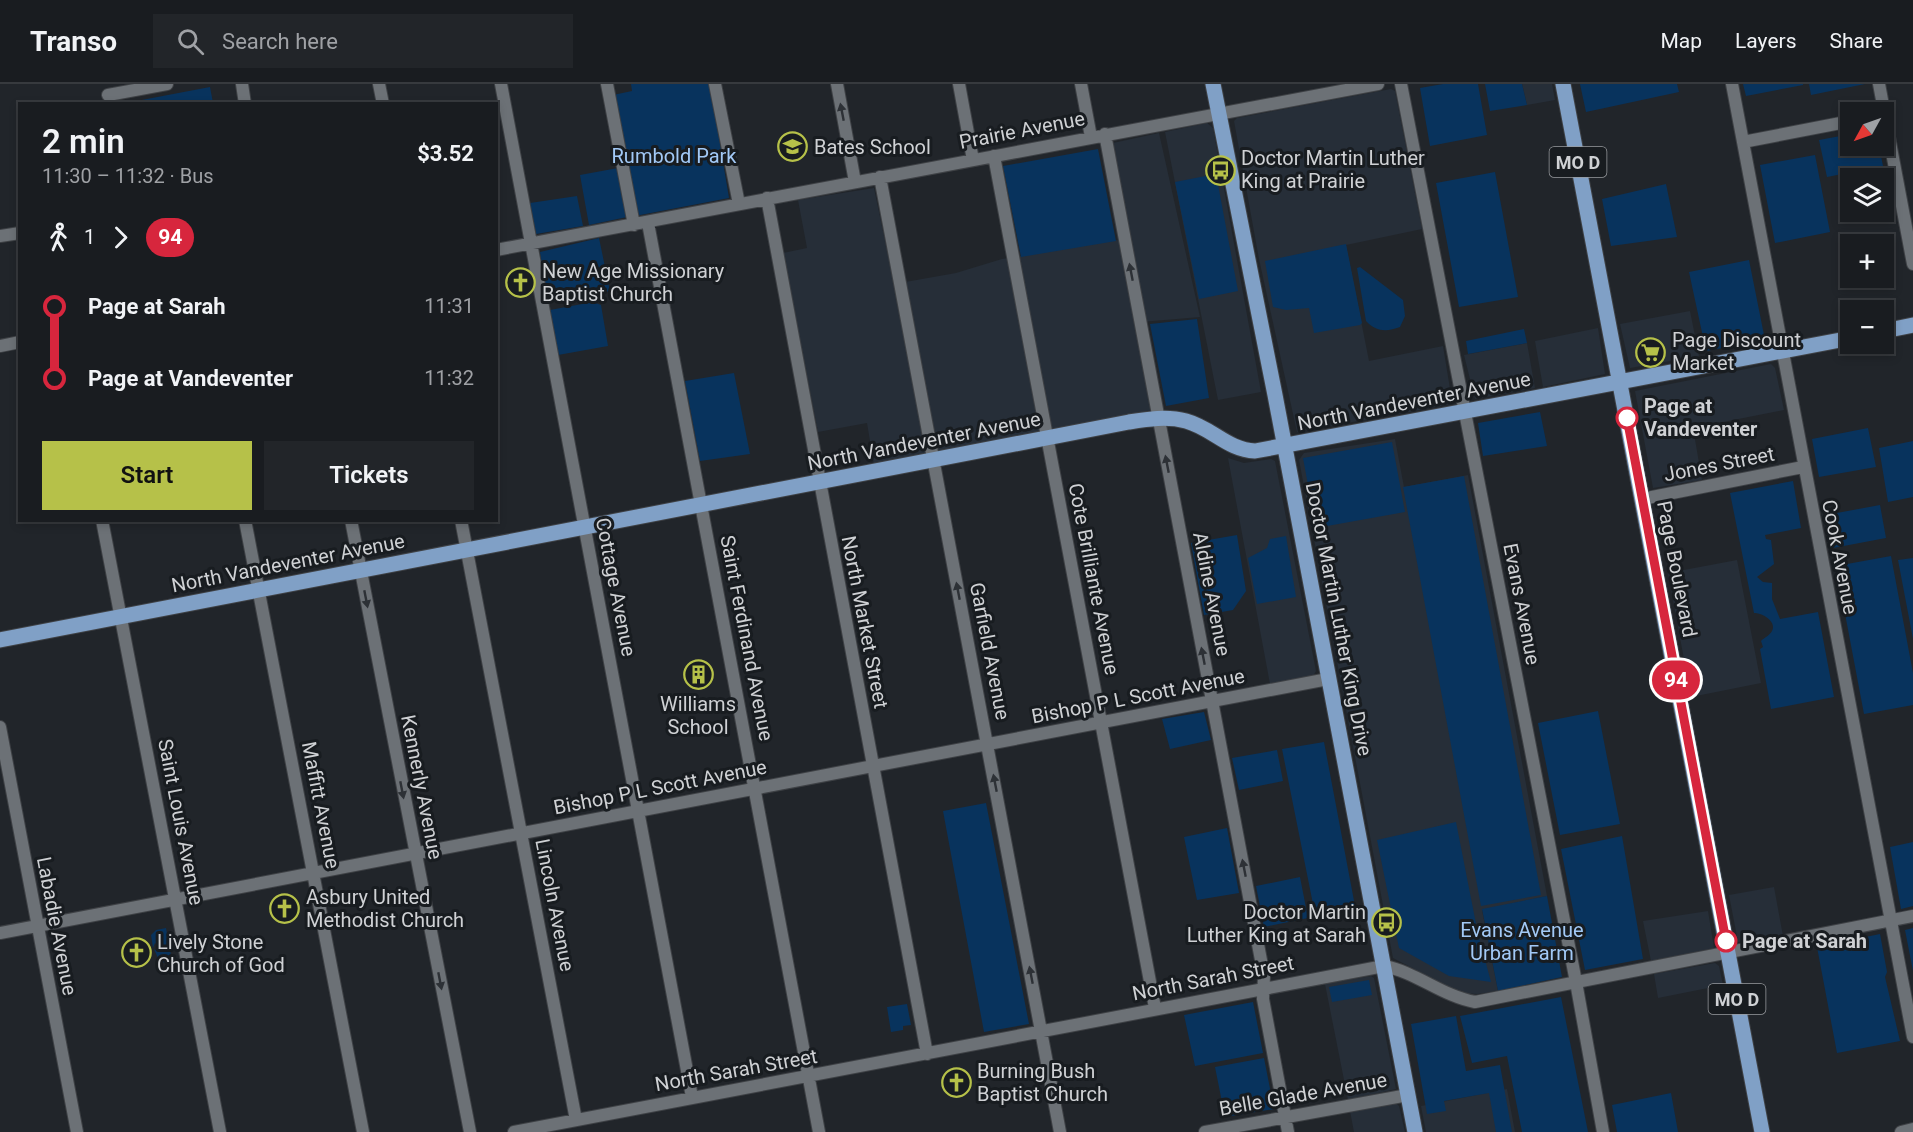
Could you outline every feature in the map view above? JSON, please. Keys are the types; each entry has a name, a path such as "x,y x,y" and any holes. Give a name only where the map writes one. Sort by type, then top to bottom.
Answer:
{"main road":[{"name":"Page Boulevard","path":"1563,84 1762,1132"},
{"name":"Doctor Martin Luther King Drive","path":"1216,89 1415,1132"},
{"path":"1894,329 1913,325"},
{"name":"North Vandeventer Avenue","path":"0,640 1158,418 1187,421 1234,448 1246,451 1285,447 1840,340"}],"street":[{"path":"107,94 167,84"},
{"path":"242,84 245,102"},
{"path":"379,84 383,102"},
{"name":"Cottage Avenue","path":"501,84 692,1097"},
{"path":"607,84 634,225"},
{"path":"716,84 739,204"},
{"path":"837,84 855,182"},
{"path":"959,84 973,160"},
{"path":"1081,84 1091,136"},
{"name":"Prairie Avenue","path":"498,250 648,223 1091,136 1219,114 1324,89 1378,84"},
{"name":"Evans Avenue","path":"1401,84 1576,982 1603,1132"},
{"name":"Cook Avenue","path":"1732,84 1781,352 1913,1037"},
{"path":"1879,84 1882,102"},
{"path":"1743,142 1840,123"},
{"name":"Aldine Avenue","path":"1105,134 1264,975 1263,987 1288,1132"},
{"name":"Cote Brilliante Avenue","path":"994,156 1155,1008"},
{"path":"1892,156 1913,264"},
{"name":"Garfield Avenue","path":"880,177 1060,1132"},
{"name":"North Market Street","path":"766,198 927,1054"},
{"name":"Saint Ferdinand Avenue","path":"648,223 819,1132"},
{"path":"0,236 18,233"},
{"path":"0,346 18,342"},
{"name":"Jones Street","path":"1642,499 1803,467"},
{"name":"Saint Louis Avenue","path":"102,522 220,1132"},
{"name":"Maffitt Avenue","path":"245,522 363,1132"},
{"name":"Kennerly Avenue","path":"351,522 470,1132"},
{"name":"Lincoln Avenue","path":"461,522 576,1120"},
{"name":"Bishop P L Scott Avenue","path":"0,933 1328,679"},
{"name":"Labadie Avenue","path":"0,727 77,1132"},
{"name":"North Sarah Street","path":"515,1132 692,1097 809,1077 1263,987 1384,966 1397,968 1461,999 1475,1002 1913,916"},
{"name":"Belle Glade Avenue","path":"1204,1132 1408,1095"},
{"path":"1901,1132 1913,1130"}],"shaded area":[{"path":"1522,84 1552,84 1555,100 1527,105"},
{"path":"1391,89 1395,91 1422,229 1346,245 1369,361 1443,346 1452,401 1447,405 1297,432 1259,259 1234,121 1237,118"},
{"path":"1207,123 1213,128 1261,392 1218,400 1165,132"},
{"path":"1159,133 1200,317 1141,322 1157,409 874,465 867,423 818,432 783,253 807,248 798,200 874,188 894,284 956,273 1002,259 1130,238 1113,143"},
{"path":"1690,311 1699,356 1630,368 1620,324"},
{"path":"1598,328 1605,374 1543,387 1535,341"},
{"path":"1527,343 1535,388 1475,399 1464,355"},
{"path":"1771,364 1775,368 1784,410 1693,428 1702,480 1653,488 1635,391"},
{"path":"1395,439 1404,487 1468,475 1547,896 1482,910 1498,991 1478,994 1460,993 1393,958 1299,460 1304,453"},
{"path":"1228,458 1244,463 1271,459 1275,461 1316,671 1313,676 1270,684"},
{"path":"1737,560 1761,683 1691,697 1668,573"},
{"path":"1774,887 1783,936 1738,942 1729,895"},
{"path":"1708,911 1714,948 1651,961 1643,921"},
{"path":"1715,963 1719,966 1723,985 1658,998 1654,974"},
{"path":"1371,976 1374,978 1396,1089 1348,1100 1325,984"},
{"path":"1507,1089 1515,1132 1426,1132 1421,1106"},
{"path":"1396,1103 1399,1106 1405,1132 1354,1132 1350,1111"}],"green space":[{"name":"Rumbold Park","path":"631,84 710,84 729,198 635,216 613,95 632,91"},
{"path":"1443,84 1478,84 1487,135 1430,146 1420,88"},
{"path":"1485,84 1522,84 1527,105 1490,111"},
{"path":"1580,84 1677,84 1679,92 1586,112"},
{"path":"1743,84 1803,84 1803,85 1746,96"},
{"path":"1809,84 1865,84 1811,95"},
{"path":"210,87 213,102 131,102"},
{"path":"1840,136 1840,156 1881,156 1883,166 1840,168 1840,174 1827,177 1819,140"},
{"path":"1098,149 1116,241 1021,257 1003,166"},
{"path":"1815,155 1830,232 1775,243 1760,165"},
{"path":"618,168 627,217 589,225 580,175"},
{"path":"1495,172 1518,297 1459,307 1436,183"},
{"path":"1216,174 1238,291 1199,299 1175,182"},
{"path":"1666,184 1677,237 1611,246 1602,199"},
{"path":"577,196 583,226 536,234 530,203"},
{"path":"599,238 610,291 548,303 540,252"},
{"path":"1346,244 1362,323 1360,325 1314,333 1309,308 1286,310 1273,307 1265,261"},
{"path":"1749,260 1765,340 1706,351 1689,272"},
{"path":"1360,267 1403,300 1405,316 1400,327 1382,330 1366,321 1357,268"},
{"path":"593,302 601,305 608,346 558,355 550,310"},
{"path":"1197,319 1209,398 1166,406 1150,324"},
{"path":"1524,329 1527,343 1468,354 1466,341"},
{"path":"734,373 750,454 700,461 685,381"},
{"path":"1540,412 1547,446 1483,456 1478,423"},
{"path":"1868,428 1876,467 1819,477 1812,439"},
{"path":"1913,441 1913,497 1888,502 1879,448"},
{"path":"1392,442 1405,512 1316,528 1303,458"},
{"path":"1464,476 1541,895 1481,906 1403,487"},
{"path":"1793,481 1801,528 1765,535 1766,539 1771,540 1774,564 1757,577 1763,582 1772,583 1772,599 1780,619 1818,612 1834,697 1771,709 1760,649 1763,647 1761,641 1772,631 1773,627 1771,621 1765,616 1754,613 1730,493"},
{"path":"1880,505 1886,538 1833,548 1826,515"},
{"path":"1237,535 1246,591 1233,610 1204,615 1191,543"},
{"path":"1286,536 1296,597 1257,604 1248,558 1267,548 1270,539"},
{"path":"1891,556 1913,673 1913,705 1864,714 1836,566"},
{"path":"1913,558 1913,639 1898,560"},
{"path":"1598,711 1620,824 1560,835 1538,723"},
{"path":"1204,712 1211,740 1170,749 1162,719"},
{"path":"1324,742 1355,906 1315,914 1282,749"},
{"path":"1277,750 1283,781 1239,790 1232,758"},
{"path":"986,803 1029,1024 984,1032 943,811"},
{"path":"1456,822 1478,934 1491,982 1449,976 1399,948 1377,840"},
{"path":"1227,828 1239,893 1197,900 1184,837"},
{"path":"1622,836 1643,959 1585,970 1561,849"},
{"path":"1913,842 1913,906 1901,909 1890,847"},
{"path":"1300,877 1308,918 1264,927 1256,886"},
{"name":"Evans Avenue Urban Farm","path":"1547,896 1562,977 1498,991 1482,909"},
{"path":"166,928 172,961 160,963 154,949 158,952 157,945 155,943 153,948 151,935 156,930"},
{"path":"1913,928 1913,971 1905,930"},
{"path":"1880,934 1887,972 1885,977 1900,1041 1837,1053 1817,947"},
{"path":"1369,980 1372,995 1332,1002 1329,987"},
{"path":"1561,997 1588,1132 1522,1132 1507,1056 1472,1063 1460,1016"},
{"path":"1253,1002 1263,1053 1195,1066 1184,1015"},
{"path":"907,1004 911,1025 903,1026 903,1030 891,1032 887,1007"},
{"path":"1456,1016 1466,1071 1500,1065 1512,1132 1496,1132 1489,1093 1444,1101 1446,1111 1427,1114 1411,1024"},
{"path":"1264,1058 1274,1109 1225,1117 1215,1067"},
{"path":"1671,1093 1678,1132 1617,1132 1612,1105"}],"bus line":[{"name":"94","path":"1627,418 1726,941"}],"place":[{"name":"Bates School","path":"793,147"},
{"name":"Doctor Martin Luther King at Prairie","path":"1220,170"},
{"name":"New Age Missionary Baptist Church","path":"521,283"},
{"name":"Page Discount Market","path":"1651,352"},
{"name":"Page at Vandeventer","path":"1627,418"},
{"name":"Williams School","path":"698,674"},
{"name":"Asbury United Methodist Church","path":"285,908"},
{"name":"Doctor Martin Luther King at Sarah","path":"1387,923"},
{"name":"Page at Sarah","path":"1726,941"},
{"name":"Lively Stone Church of God","path":"136,953"},
{"name":"Burning Bush Baptist Church","path":"956,1082"}]}
